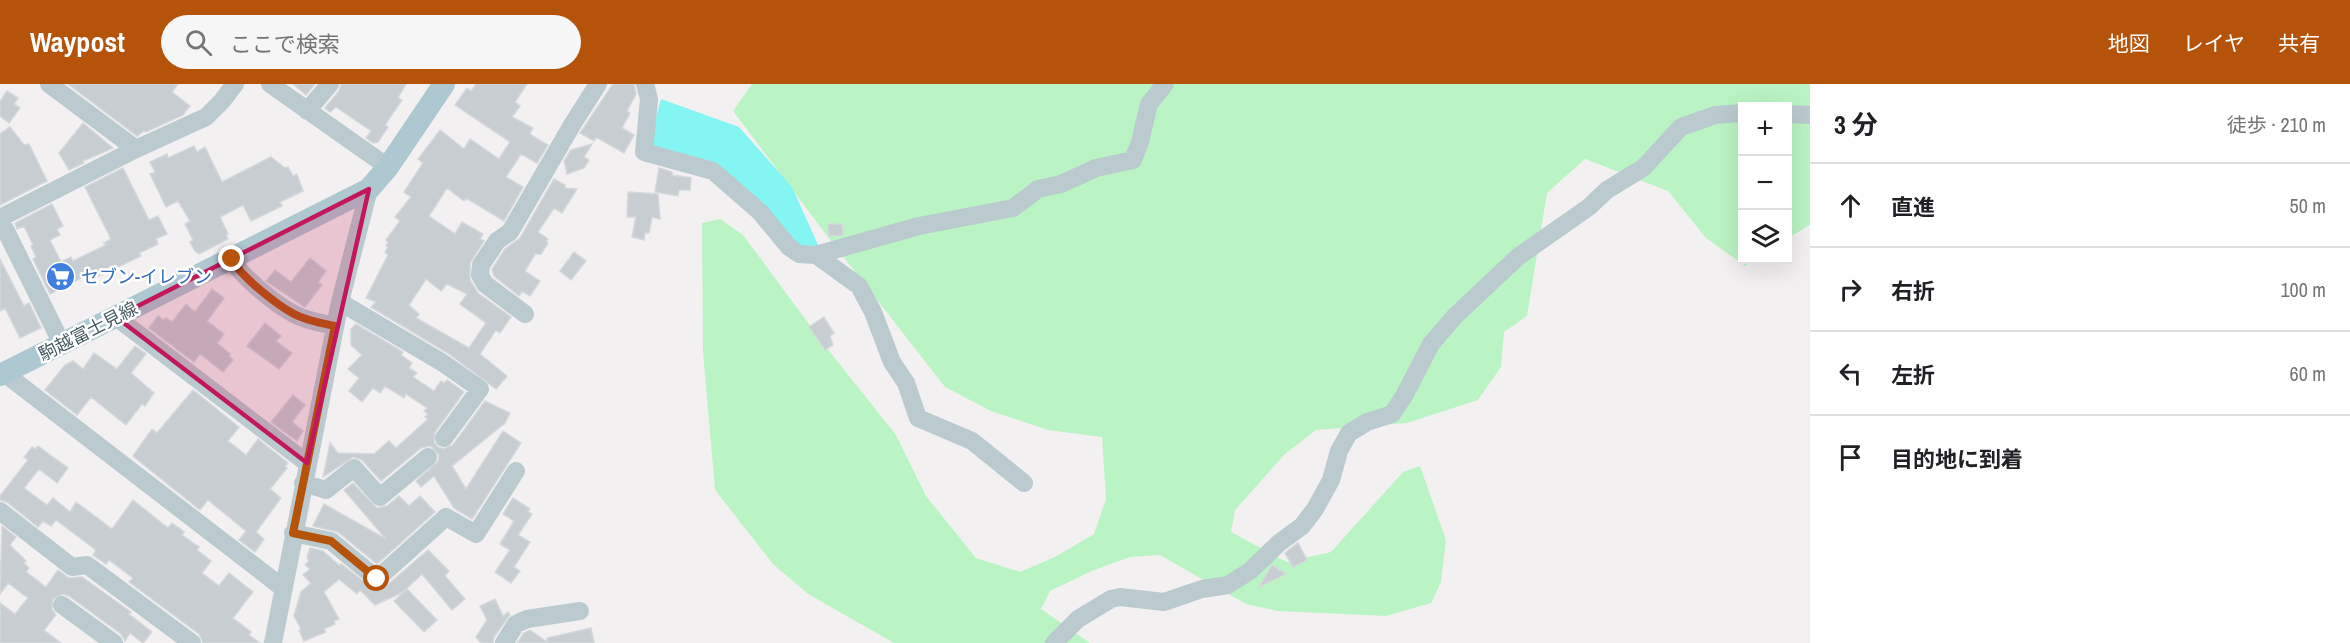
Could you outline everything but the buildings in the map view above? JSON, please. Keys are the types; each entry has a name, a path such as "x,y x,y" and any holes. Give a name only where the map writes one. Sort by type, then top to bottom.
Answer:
{"main road":[{"path":"369,189 388,167 444,84"},
{"name":"駒越富士見線","path":"2,374 369,189"}],"street":[{"path":"49,84 136,149"},
{"path":"62,344 0,219 136,149 206,117 235,84"},
{"path":"270,84 388,167"},
{"path":"307,111 330,84"},
{"path":"525,314 485,284 480,275 481,265 498,241 510,232 598,84"},
{"path":"645,84 649,99 644,152 713,171 760,212 789,247 799,254 816,255 919,226 1013,208 1038,189 1061,184 1096,168 1133,160 1149,104 1165,84"},
{"path":"1054,643 1078,619 1111,599 1120,597 1164,602 1202,590 1228,585 1250,571 1279,543 1302,526 1315,509 1331,480 1338,450 1349,433 1367,422 1392,414 1431,344 1455,316 1512,263 1589,207 1607,190 1643,168 1681,127 1715,115 1738,113"},
{"path":"1792,114 1810,115"},
{"path":"273,643 340,302 369,189"},
{"path":"816,255 859,285 873,312 892,362 906,383 918,418 972,441 1024,483"},
{"path":"232,259 241,274 294,314 335,326"},
{"path":"340,302 443,363 480,389 444,438"},
{"path":"116,317 307,463"},
{"path":"2,374 283,588"},
{"path":"303,483 326,490 354,468 380,497 428,457"},
{"path":"293,533 331,541 377,579 446,517 477,534 516,471"},
{"path":"0,511 72,567 87,565 192,643"},
{"path":"62,605 114,643"},
{"path":"504,643 516,624 527,619 580,611"}],"highlighted area":[{"path":"369,189 307,463 116,317"}],"green space":[{"path":"752,84 1810,84 1810,225 1792,236 1792,102 1738,102 1738,261 1706,238 1668,191 1585,159 1547,193 1527,316 1504,332 1501,367 1478,400 1407,423 1316,430 1285,454 1235,510 1231,532 1287,562 1331,552 1403,472 1420,466 1446,540 1441,582 1431,603 1386,616 1278,611 1246,604 1160,555 1130,557 1094,570 1050,591 1041,609 1090,643 894,643 808,594 773,564 715,490 703,352 702,223 720,219 743,235 826,347 896,435 926,496 976,558 1020,572 1055,557 1094,534 1106,499 1102,437 1048,430 991,411 945,387 733,111"}],"water":[{"path":"661,99 739,127 792,187 819,247 800,251 714,168 647,151"}],"place":[{"name":"セブン-イレブン","path":"60,276"}],"route":[{"path":"232,259 241,274 294,314 335,326 293,533 331,541 377,579"}]}
